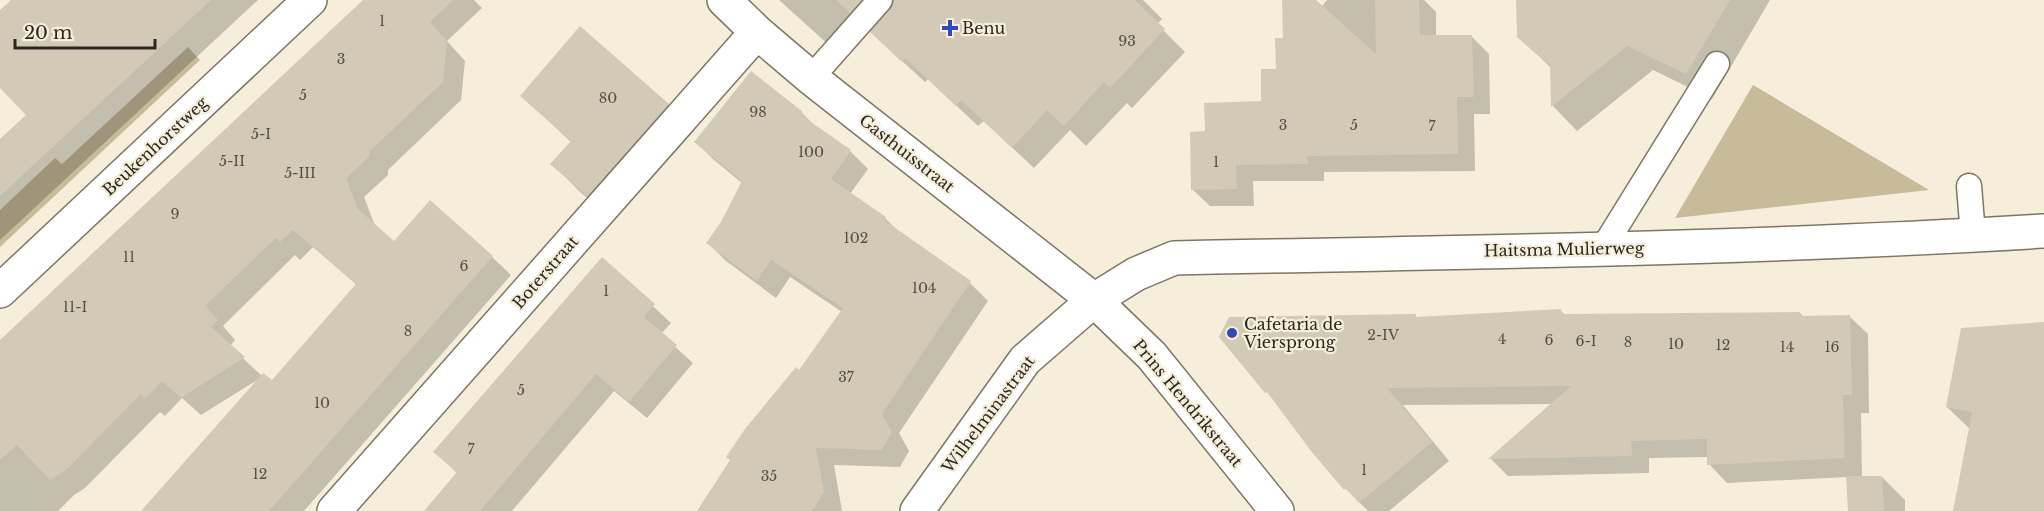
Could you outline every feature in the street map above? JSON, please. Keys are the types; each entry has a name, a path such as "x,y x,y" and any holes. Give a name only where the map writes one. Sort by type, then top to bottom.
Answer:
{"street":[{"name":"Beukenhorstweg","path":"0,291 310,0"},
{"name":"Gasthuisstraat","path":"724,0 811,78 1094,300"},
{"name":"Boterstraat","path":"334,511 757,32"},
{"name":"Haitsma Mulierweg","path":"1094,300 1136,274 1174,258 1603,248 2044,231"},
{"name":"Wilhelminastraat","path":"917,511 1025,360 1094,300"},
{"name":"Prins Hendrikstraat","path":"1094,300 1152,356 1277,511"}],"lane":[{"path":"811,78 880,0"},
{"path":"1603,248 1717,64"},
{"path":"1969,186 1973,235"}],"shaded area":[{"path":"188,47 200,60 0,247 0,210 55,158 62,164"},
{"path":"1753,85 1929,190 1675,218"}],"building":[{"path":"11,0 211,0 0,196 0,139 26,115 0,88 0,10"},
{"path":"363,0 453,0 430,22 447,41 443,82 370,151 370,156 346,178 358,209 394,241 430,200 493,256 269,511 141,511 263,373 272,380 356,284 293,230 280,242 276,238 205,306 218,320 211,327 245,357 181,398 162,381 145,399 141,394 67,469 50,480 17,445 0,460 0,340"},
{"path":"836,0 861,0 850,13"},
{"path":"894,0 1135,0 1165,29 1110,88 1104,82 1064,126 1047,110 1012,148 961,100 956,106 905,58 902,62 870,32 891,9"},
{"path":"1282,0 1316,0 1376,54 1375,0 1419,0 1420,35 1472,35 1474,97 1457,97 1458,154 1307,156 1308,164 1236,165 1237,189 1191,190 1190,132 1205,131 1204,103 1261,101 1261,69 1276,69 1275,38 1283,38"},
{"path":"1516,0 1730,0 1686,74 1627,46 1551,107 1550,66 1517,37"},
{"path":"580,26 669,104 587,196 550,164 571,141 520,96"},
{"path":"751,71 803,112 801,115 851,150 831,179 886,217 884,220 971,281 882,414 892,432 882,450 816,448 824,492 812,511 697,511 730,460 726,457 745,429 796,367 799,370 843,308 771,260 757,281 706,243 721,222 742,181 694,142"},
{"path":"602,257 655,304 644,317 677,345 629,402 596,374 480,511 424,511 457,472 433,452"},
{"path":"1561,309 1562,314 1800,312 1801,316 1850,315 1852,395 1843,395 1845,458 1707,465 1707,439 1631,441 1632,456 1488,459 1571,386 1387,388 1432,442 1359,503 1346,488 1344,490 1311,451 1267,392 1265,393 1219,337 1229,317 1416,314 1416,317"},
{"path":"2044,322 2044,511 1953,511 1972,412 1946,407 1961,328"},
{"path":"1846,476 1882,476 1884,511 1848,511"}],"place":[{"name":"Benu","path":"950,28"},
{"name":"Cafetaria de Viersprong","path":"1232,333"}]}
